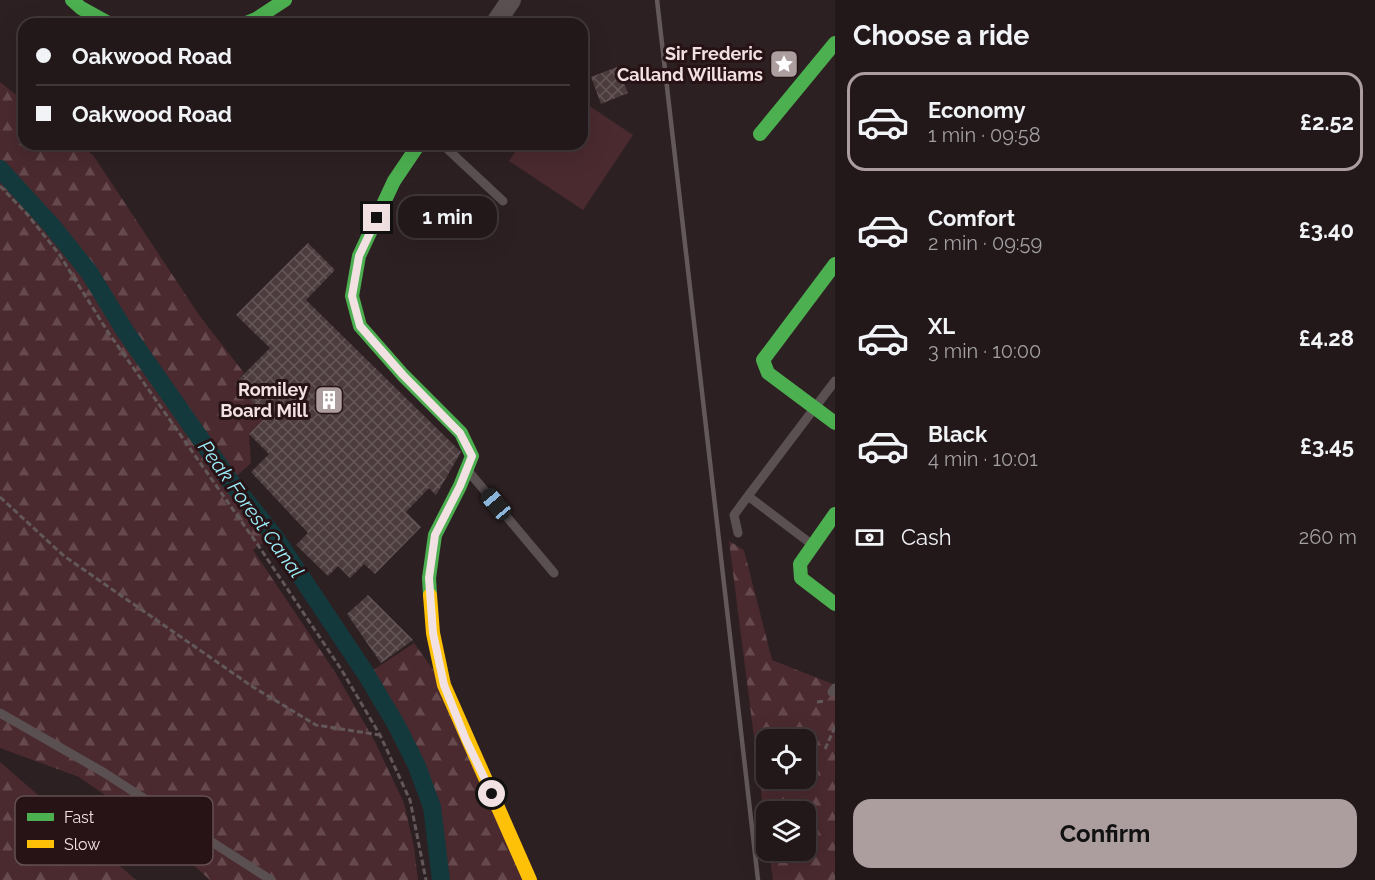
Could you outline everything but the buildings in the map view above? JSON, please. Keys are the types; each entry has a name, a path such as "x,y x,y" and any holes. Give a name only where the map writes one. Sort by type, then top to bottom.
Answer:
{"street":[{"path":"258,18 285,0"},
{"path":"80,3 101,18"},
{"path":"760,134 835,43"},
{"path":"415,150 394,181 359,256 352,296 360,326 403,375 460,433 472,456 435,535 429,578 433,633 444,685 530,880"},
{"path":"835,264 763,360 768,374 835,423"},
{"path":"835,514 800,564 801,578 835,604"}],"lane":[{"path":"448,150 503,201"},
{"path":"738,533 734,515 835,381"},
{"path":"467,469 554,573"},
{"path":"748,496 812,545"},
{"path":"0,713 140,796"},
{"path":"213,843 271,880"}],"path":[{"path":"0,186 27,214 59,254 108,332 258,545 341,669 380,735 410,800 426,880"},
{"path":"0,497 64,556 253,687 315,725 380,735"},
{"path":"825,749 835,727"}],"green space":[{"path":"0,82 18,96 18,150 86,150 93,155 199,315 244,373 234,384 267,416 249,434 251,463 230,482 274,536 253,550 335,672 374,740 404,803 414,847 418,880 210,880 194,865 213,865 213,796 107,796 79,777 0,748"},
{"path":"588,105 633,135 583,210 509,161 517,150 588,150"},
{"path":"729,541 744,550 772,660 835,685 835,880 773,880 770,861 816,861 816,801 762,801 761,789 816,789 816,729 756,729 756,753"},
{"path":"414,643 444,685 530,880 441,880 436,825 427,789 404,738 366,675"},
{"path":"0,762 39,796 15,796 15,865 119,865 136,880 0,880"}],"waterway":[{"name":"Peak Forest Canal","path":"0,169 52,226 89,272 125,331 230,481 274,536 366,674 397,726 417,766 432,807 441,880"}],"railway":[{"path":"657,0 758,880"}],"traffic: fast":[{"path":"72,0 99,18"},
{"path":"258,18 285,0"},
{"path":"760,134 835,43"},
{"path":"415,150 394,181 359,256 352,296 360,326 403,375 461,433 472,456 460,486 435,535 429,578 430,595"},
{"path":"835,264 763,360 768,373 835,423"},
{"path":"835,514 800,564 801,578 835,604"}],"traffic: slow":[{"path":"430,595 433,633 444,685 530,880"}],"place":[{"name":"Sir Frederic Calland Williams","path":"784,64"},
{"name":"Romiley Board Mill","path":"329,400"}],"route":[{"path":"377,218 359,256 352,296 360,326 403,375 460,433 472,456 460,486 435,535 429,578 433,633 444,685 466,740 492,794"}]}
